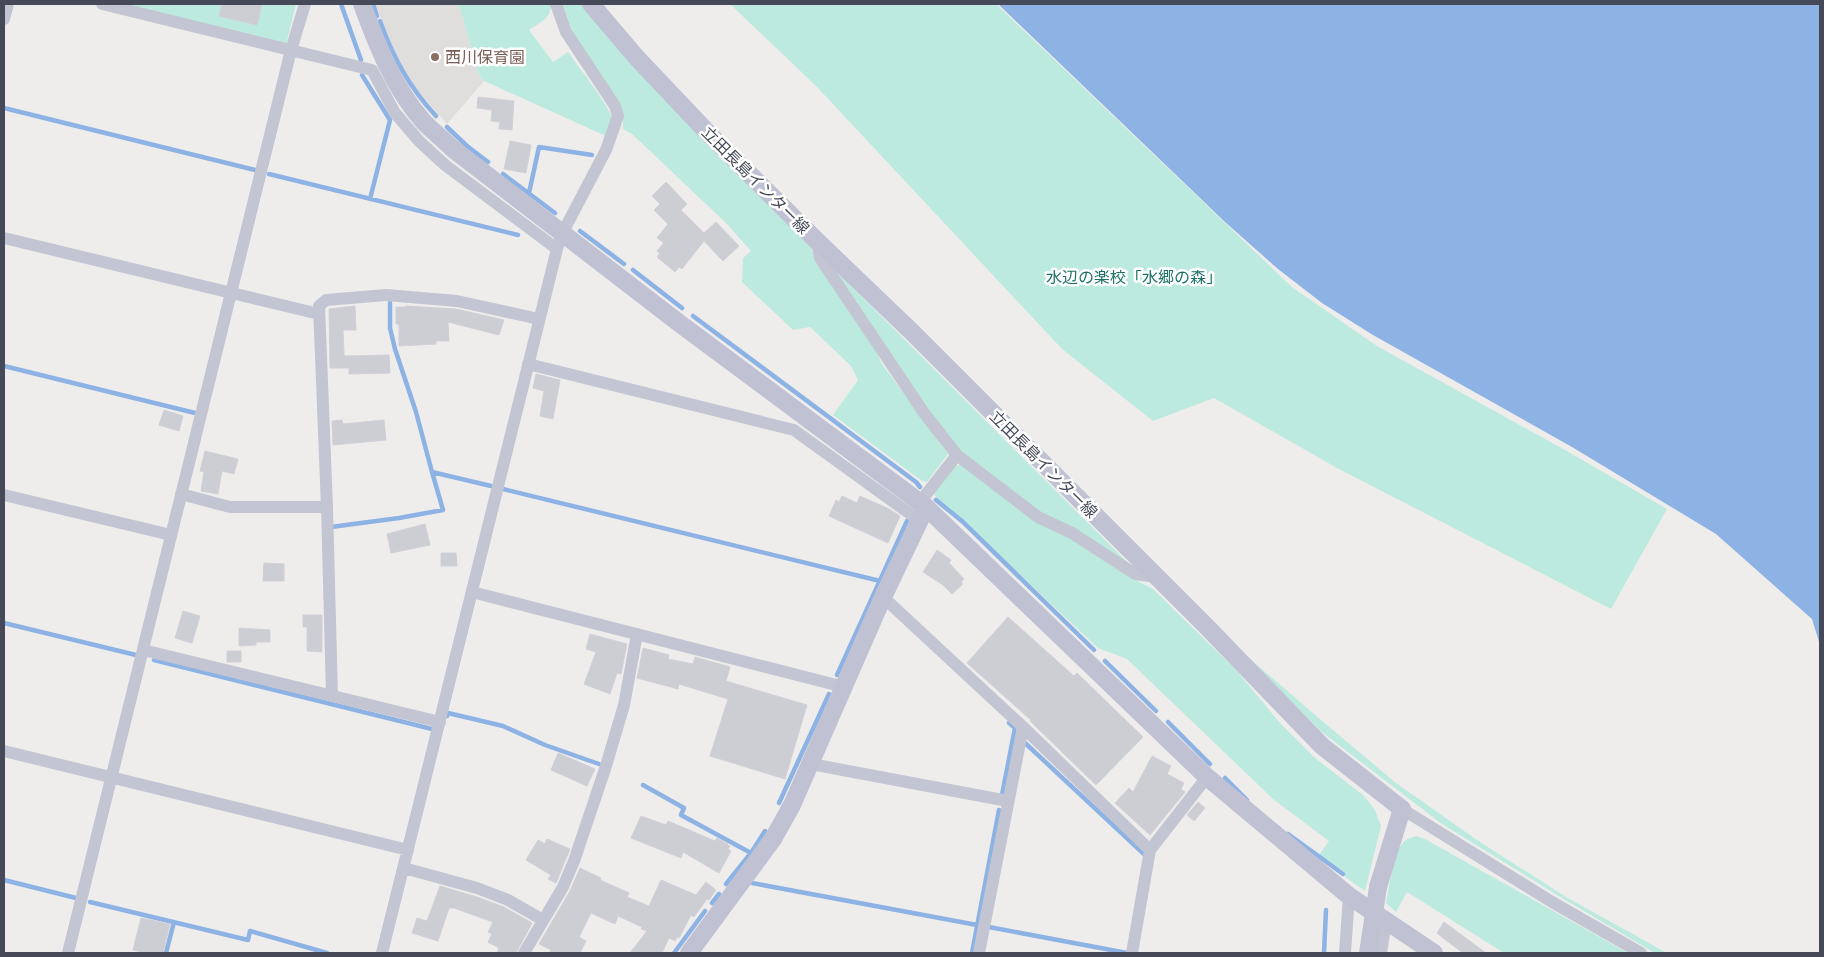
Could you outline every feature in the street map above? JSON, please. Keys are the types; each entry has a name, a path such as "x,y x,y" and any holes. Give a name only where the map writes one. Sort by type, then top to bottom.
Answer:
{"street":[{"path":"4,20 8,4"},
{"path":"102,4 372,70 395,113 419,142 445,165 559,242 922,510 1207,777 1349,896 1434,953"},
{"path":"68,953 291,50 305,4"},
{"path":"362,4 375,41 395,82 422,120 559,242"},
{"path":"382,953 559,242 606,150 618,116 615,106 566,32 556,4"},
{"name":"立田長島インター線","path":"591,4 637,58 709,134 913,333 1322,746 1402,809"},
{"path":"4,238 319,314"},
{"path":"817,241 820,258 924,413 957,455 1038,517 1072,533 1135,574 1156,577"},
{"path":"332,696 319,306 326,300 386,294 457,301 539,319"},
{"path":"528,364 794,430 922,510"},
{"path":"689,953 773,839 792,805 922,510 957,455"},
{"path":"181,494 230,506 327,507"},
{"path":"4,495 171,535"},
{"path":"472,592 844,687"},
{"path":"883,597 1023,727 1150,850"},
{"path":"524,953 563,887 574,861 624,705 637,634"},
{"path":"143,650 440,722"},
{"path":"979,953 1023,727"},
{"path":"4,751 408,850"},
{"path":"811,764 1008,801"},
{"path":"1132,953 1150,850 1207,777"},
{"path":"1368,953 1378,887 1402,809 1552,902 1641,953"},
{"path":"404,868 477,888 508,900 543,920"},
{"path":"1345,953 1349,896"},
{"path":"1381,953 1386,921"}],"shaded area":[{"name":"西川保育園","path":"375,4 459,4 478,73 484,81 447,124 416,89 402,68"}],"green space":[{"path":"118,4 296,4 286,45"},
{"path":"459,4 551,4 547,17 529,30 553,62 568,52 592,84 611,116 606,136 484,81 478,73"},
{"path":"562,4 583,4 810,246 817,262 869,336 882,364 948,454 927,482 922,481 833,415 858,380 851,366 810,327 793,330 742,282 743,258 751,251 726,223 632,134 623,129 623,116 579,48"},
{"name":"水辺の楽校「水郷の森」","path":"730,4 996,4 1292,287 1377,346 1667,509 1611,609 1337,468 1214,398 1153,421 1062,349 817,87"},
{"path":"825,260 1130,565 1042,516 958,450 926,409"},
{"path":"963,464 1126,575 1153,589 1236,670 1280,723 1315,758 1363,795 1375,810 1381,826 1365,891 1345,877 1345,872 1319,855 1329,841 1273,799 1127,659 1098,648 937,498 933,493 955,466"},
{"path":"1242,652 1396,783 1477,840 1566,897 1667,953 1655,953 1442,824 1323,733"},
{"path":"1416,836 1425,839 1628,953 1504,953 1407,892 1396,912 1386,903 1394,864 1403,842"}],"water":[{"path":"998,4 1820,4 1820,645 1812,619 1716,534 1572,447 1373,335 1322,303 1278,269 1225,222"}],"building":[{"path":"222,4 262,4 257,25 219,16"},
{"path":"478,97 514,101 512,130 499,129 500,122 491,121 492,110 477,108"},
{"path":"510,141 531,145 526,173 504,169"},
{"path":"666,182 687,204 681,210 704,233 716,222 739,246 723,261 704,241 682,269 679,267 675,272 657,257 660,253 657,251 664,243 657,238 668,224 654,210 660,204 652,196"},
{"path":"355,306 356,330 343,330 344,355 389,355 390,373 349,374 349,368 330,368 329,309"},
{"path":"396,307 456,309 504,320 499,335 448,322 449,341 436,341 436,344 399,346 399,324 396,324"},
{"path":"536,374 560,380 553,419 540,416 544,391 533,388"},
{"path":"164,410 183,416 179,431 159,425"},
{"path":"342,420 343,424 384,420 386,440 333,445 332,421"},
{"path":"205,451 238,459 234,474 222,471 218,494 201,491 204,472 200,471"},
{"path":"842,496 857,503 860,496 900,516 888,543 829,516 836,500 839,502"},
{"path":"425,524 430,545 391,553 387,534"},
{"path":"937,550 951,560 949,563 964,579 961,582 963,584 952,594 943,585 923,572"},
{"path":"441,553 456,553 457,566 441,566"},
{"path":"264,563 284,564 284,581 263,581"},
{"path":"183,611 200,616 192,643 175,638"},
{"path":"303,615 322,615 322,652 307,651 307,627 303,627"},
{"path":"1008,617 1074,676 1077,673 1143,737 1096,785 1031,720 967,663"},
{"path":"239,628 270,630 270,642 256,642 256,645 239,646"},
{"path":"590,634 627,644 621,674 617,673 610,694 584,684 596,652 586,649"},
{"path":"643,648 669,655 668,659 693,664 695,657 730,667 726,681 807,705 785,779 710,756 728,699 679,684 678,689 637,678"},
{"path":"227,651 241,651 241,662 227,662"},
{"path":"558,753 595,769 587,786 551,770"},
{"path":"1152,756 1171,766 1167,774 1184,783 1181,789 1185,792 1150,835 1115,803 1129,788 1133,792"},
{"path":"1198,802 1205,808 1194,821 1187,815"},
{"path":"641,816 666,825 668,821 715,841 717,838 728,844 730,846 728,849 731,851 719,873 683,852 681,858 631,838"},
{"path":"547,839 570,849 556,883 548,879 551,875 526,860 538,840 545,844"},
{"path":"580,868 601,878 600,880 629,893 627,897 649,906 661,880 696,895 706,882 716,890 694,917 691,915 679,938 677,937 675,941 669,938 662,953 630,953 647,931 618,916 615,924 591,913 579,937 586,941 580,953 549,953 551,950 539,944 570,891"},
{"path":"440,886 504,907 532,923 516,953 497,953 499,948 488,942 492,934 488,932 493,922 454,908 449,908 438,941 412,933 417,918 427,921"},
{"path":"141,918 170,924 163,953 146,953 133,950"},
{"path":"1444,922 1486,953 1463,953 1437,933"}],"waterway":[{"path":"341,4 361,60"},
{"path":"373,4 377,16"},
{"path":"380,21 403,72 436,116"},
{"path":"362,75 390,120 370,199"},
{"path":"4,108 255,170"},
{"path":"447,127 488,162"},
{"path":"529,193 539,147 592,155"},
{"path":"269,174 518,235"},
{"path":"503,174 555,213"},
{"path":"580,231 624,264"},
{"path":"633,270 682,308"},
{"path":"390,303 390,328 395,349 416,412 432,472 491,486"},
{"path":"693,316 916,482 920,487"},
{"path":"4,366 195,413"},
{"path":"331,527 443,510 432,472"},
{"path":"503,489 880,581"},
{"path":"936,500 963,522 1094,650"},
{"path":"837,675 907,521"},
{"path":"4,623 136,655"},
{"path":"154,660 432,729"},
{"path":"1105,661 1156,711"},
{"path":"779,803 829,694"},
{"path":"447,716 448,713 503,726 545,745 599,764"},
{"path":"1168,722 1210,764"},
{"path":"1002,795 1015,728 1009,723"},
{"path":"1024,742 1145,855"},
{"path":"1225,778 1247,800"},
{"path":"643,785 684,808 681,815 751,853"},
{"path":"972,953 999,810"},
{"path":"726,884 751,853 765,831"},
{"path":"1288,834 1343,874"},
{"path":"4,880 76,898"},
{"path":"752,883 977,925"},
{"path":"712,903 719,894"},
{"path":"90,902 248,940 250,931 327,953"},
{"path":"1324,953 1326,910"},
{"path":"674,953 705,911"},
{"path":"166,953 174,922"},
{"path":"989,927 1127,953"}],"place":[{"name":"西川保育園","path":"435,57"}]}
